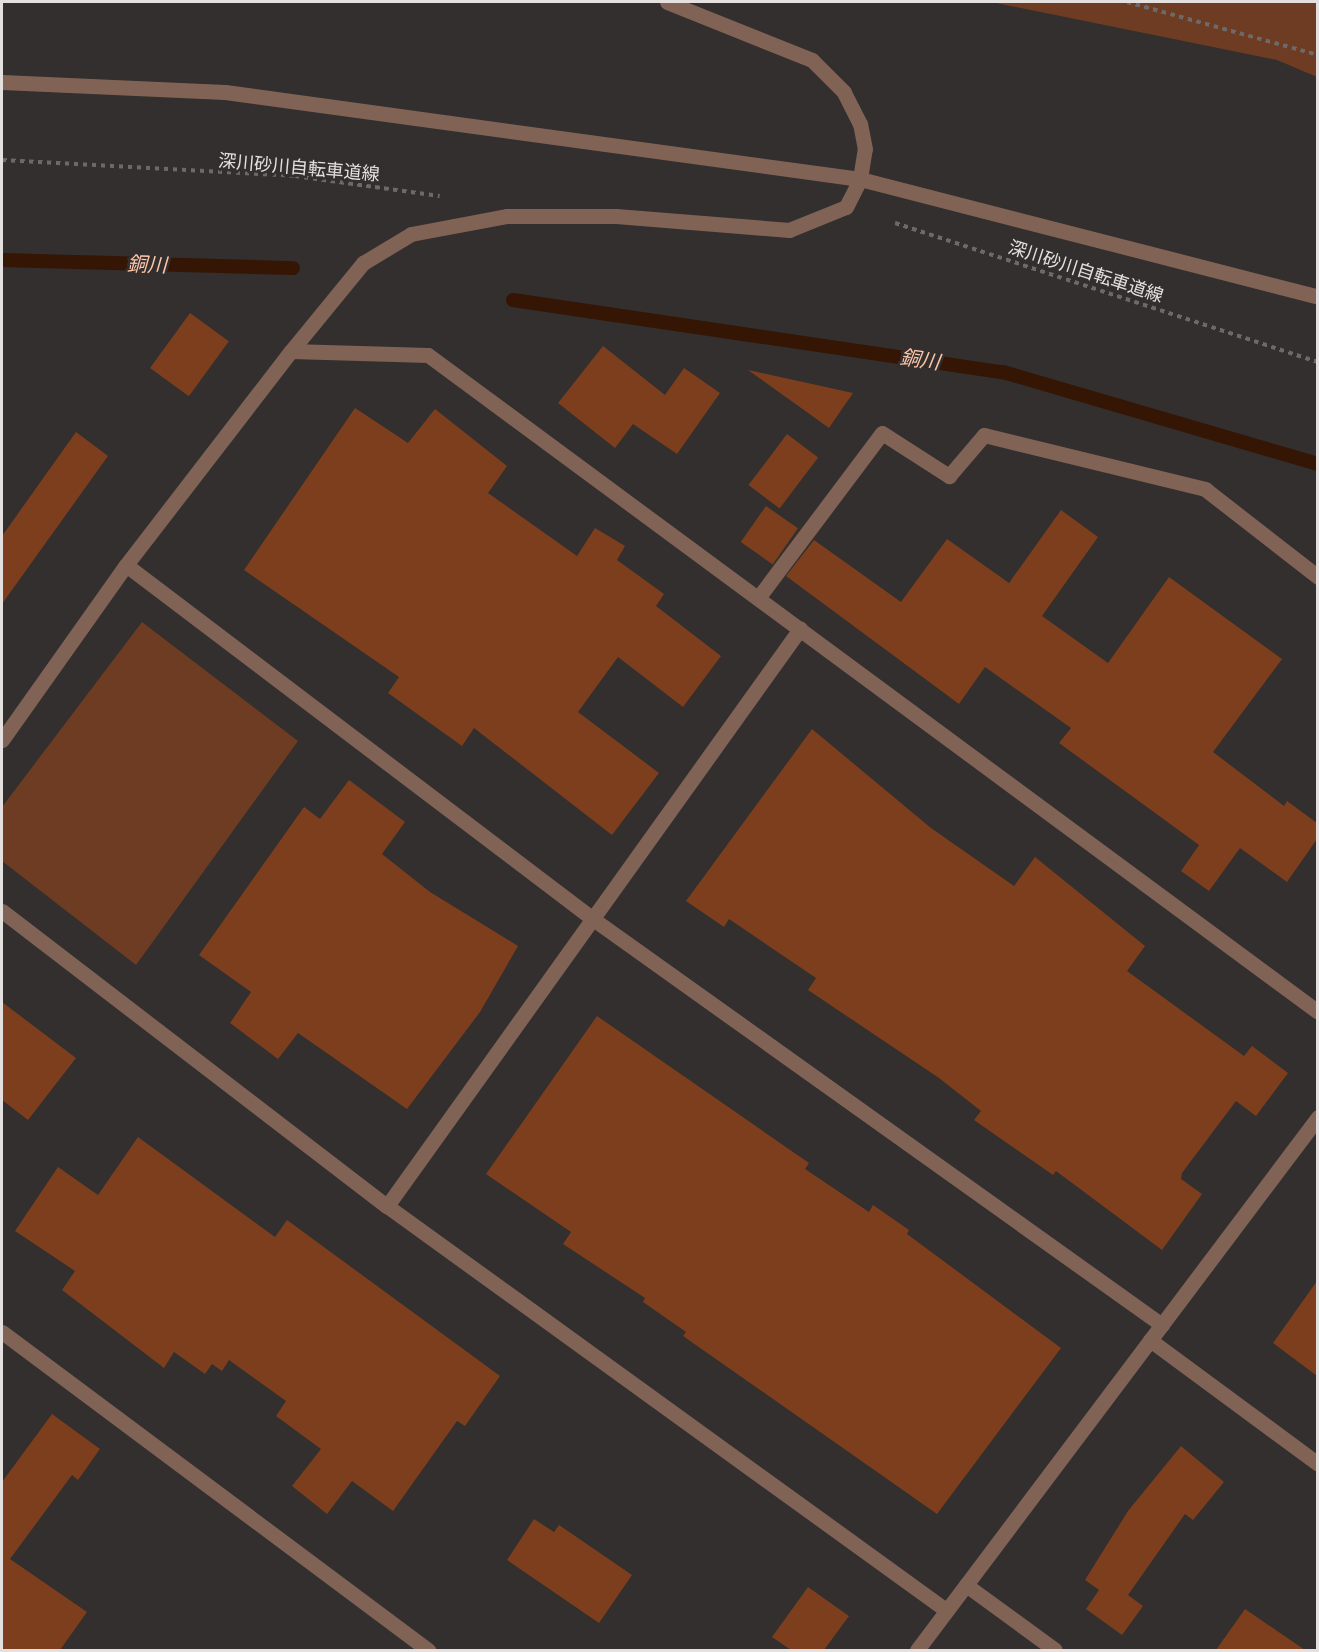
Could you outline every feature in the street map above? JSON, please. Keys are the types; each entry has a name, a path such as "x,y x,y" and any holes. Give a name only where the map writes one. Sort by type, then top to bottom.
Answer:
{"street":[{"path":"2,740 126,566 291,351 363,264 411,234 507,216 616,216 789,230 846,207 860,179 865,150 860,124 844,92 812,60 667,2"},
{"path":"2,82 225,92 860,179 1317,297"},
{"path":"291,351 428,355 1317,1012"},
{"path":"758,598 882,433 949,476 984,435 1204,489 1317,577"},
{"path":"126,566 593,919 1162,1325"},
{"path":"387,1206 800,629"},
{"path":"2,911 387,1206 946,1610"},
{"path":"917,1650 1317,1117"},
{"path":"2,1332 428,1650"},
{"path":"1150,1340 1317,1464"},
{"path":"966,1585 1055,1650"}],"path":[{"path":"1127,2 1317,55"},
{"name":"深川砂川自転車道線","path":"2,160 295,176 450,197"},
{"name":"深川砂川自転車道線","path":"846,207 1317,362"}],"shaded area":[{"path":"991,2 1317,2 1317,77 1277,60"},
{"path":"142,622 298,741 136,965 2,861 2,807"}],"building":[{"path":"190,313 229,341 189,396 150,368"},
{"path":"603,346 665,395 684,368 720,393 677,454 633,424 615,448 558,403"},
{"path":"748,370 853,393 829,428"},
{"path":"355,408 408,443 435,409 507,466 488,493 577,556 595,528 625,546 617,560 664,594 656,606 721,656 683,707 618,657 578,712 659,773 612,835 474,728 462,746 388,693 399,677 244,570"},
{"path":"76,432 108,456 2,604 2,536"},
{"path":"787,434 818,457 780,509 748,485"},
{"path":"766,506 798,528 773,564 741,542"},
{"path":"1061,510 1098,537 1042,616 1108,663 1169,577 1282,659 1213,752 1284,806 1287,801 1317,823 1317,839 1287,882 1240,848 1209,891 1181,871 1199,845 1059,743 1071,728 985,667 959,704 786,576 814,540 901,602 947,539 1009,583"},
{"path":"812,729 931,828 1014,886 1035,857 1145,946 1127,971 1244,1056 1252,1046 1288,1073 1256,1116 1236,1101 1182,1173 1181,1179 1202,1194 1162,1250 1056,1171 1053,1175 974,1120 981,1111 939,1078 808,990 816,978 729,919 724,927 686,901"},
{"path":"349,780 405,822 382,854 430,892 518,946 480,1012 407,1109 298,1033 278,1059 230,1023 251,992 199,955 304,807 320,819"},
{"path":"2,1002 76,1058 28,1120 2,1100"},
{"path":"597,1016 809,1163 805,1169 869,1212 873,1205 909,1230 907,1234 1061,1348 937,1514 683,1336 686,1332 643,1302 645,1298 563,1244 571,1232 486,1174"},
{"path":"138,1137 275,1237 287,1220 500,1376 465,1426 457,1421 393,1511 352,1481 327,1514 292,1486 321,1449 276,1416 286,1401 229,1360 222,1371 212,1364 205,1374 174,1352 164,1368 62,1290 75,1271 15,1231 58,1167 98,1195"},
{"path":"1317,1281 1317,1376 1273,1343"},
{"path":"52,1414 100,1449 78,1480 72,1475 10,1559 87,1612 60,1650 2,1650 2,1482"},
{"path":"1181,1446 1224,1482 1193,1520 1185,1514 1128,1595 1143,1606 1122,1635 1086,1609 1099,1590 1085,1580 1128,1511"},
{"path":"534,1519 554,1532 559,1525 632,1575 599,1623 507,1560"},
{"path":"808,1587 849,1616 824,1650 791,1650 772,1637"},
{"path":"1245,1609 1305,1650 1216,1650"}],"waterway":[{"name":"銅川","path":"2,260 293,268"},
{"name":"銅川","path":"513,300 1003,372 1318,464"}]}
